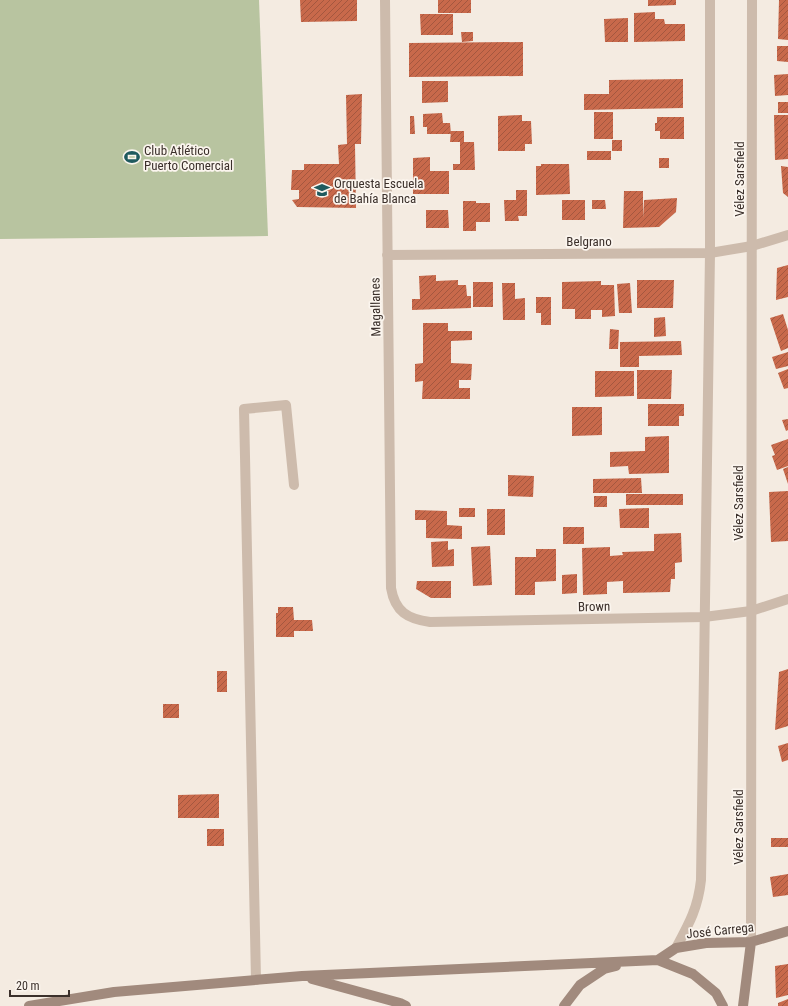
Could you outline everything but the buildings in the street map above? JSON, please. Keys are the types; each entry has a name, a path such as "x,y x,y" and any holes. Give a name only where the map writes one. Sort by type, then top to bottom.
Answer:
{"main road":[{"name":"José Carrega","path":"658,960 676,948 706,943 751,942 788,931"},
{"name":"Vélez Sarsfield","path":"743,1006 751,942"},
{"path":"29,1006 114,992 302,976 658,960 693,974 716,993 723,1006"},
{"path":"564,1006 580,985 604,969 631,961"},
{"path":"302,976 400,1003 406,1006"}],"street":[{"name":"Magallanes","path":"385,0 391,588 393,597 401,611"},
{"path":"676,948 694,913 699,897 700,886 710,253 710,0"},
{"name":"Vélez Sarsfield","path":"751,942 752,0"},
{"name":"Belgrano","path":"387,255 710,253 752,246 788,235"},
{"path":"256,980 244,409 286,405 294,485"},
{"name":"Brown","path":"401,611 418,620 430,622 704,617 751,610 788,599"}],"green space":[{"name":"Club Atlético Puerto Comercial","path":"0,0 259,0 268,236 0,239"}],"place":[{"name":"Club Atlético Puerto Comercial","path":"132,157"},
{"name":"Orquesta Escuela de Bahía Blanca","path":"322,190"}]}
